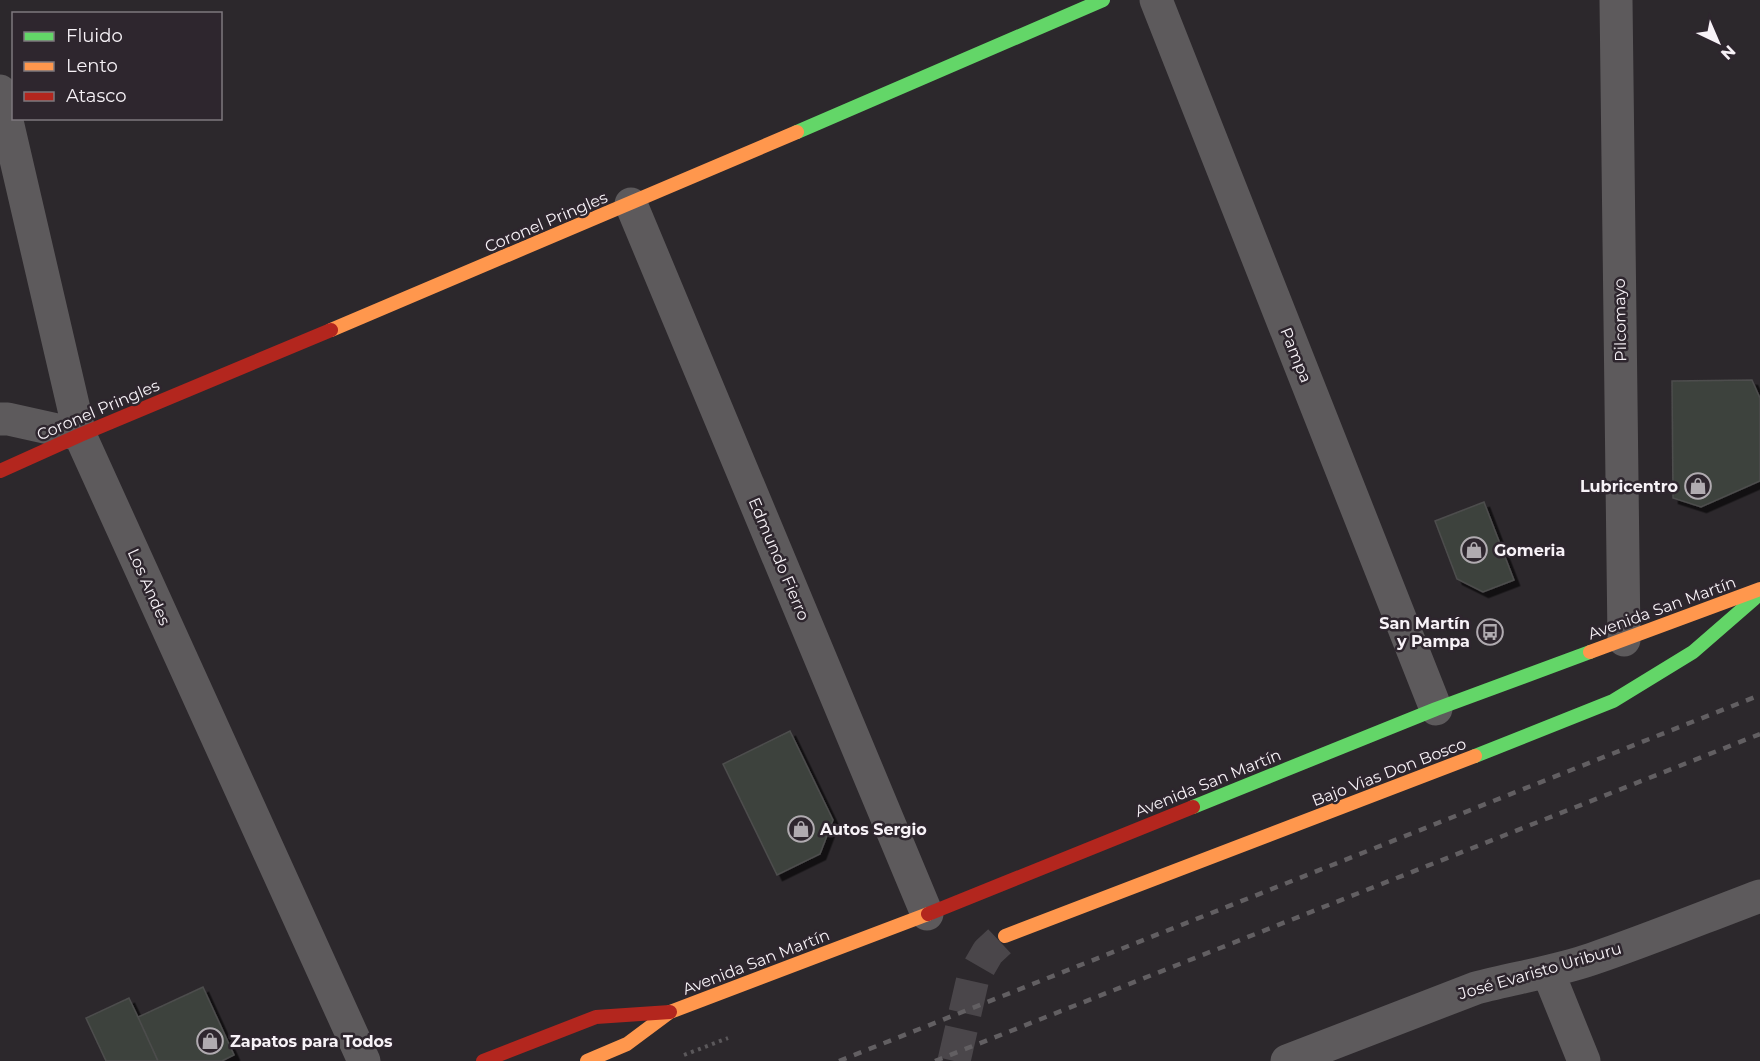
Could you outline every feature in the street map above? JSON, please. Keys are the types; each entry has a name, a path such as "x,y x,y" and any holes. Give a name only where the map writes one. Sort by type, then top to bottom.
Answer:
{"street":[{"name":"Coronel Pringles","path":"0,471 80,435 631,204 1103,0"},
{"name":"Pampa","path":"1156,0 1436,709"},
{"name":"Pilcomayo","path":"1616,0 1624,640"},
{"name":"Los Andes","path":"0,91 80,435 364,1061"},
{"name":"Edmundo Fierro","path":"631,204 927,914"},
{"path":"0,419 80,435"},
{"name":"Avenida San Martín","path":"587,1061 627,1044 670,1012 927,914 1436,709 1760,589"},
{"name":"Bajo Vias Don Bosco","path":"1005,936 1613,701 1693,652 1760,595"},
{"name":"José Evaristo Uriburu","path":"1287,1061 1476,988 1548,972 1591,959 1760,896"},
{"path":"1548,972 1584,1061"},
{"name":"Avenida San Martín","path":"483,1061 596,1017 670,1012"}],"building":[{"path":"1752,380 1760,398 1760,481 1701,507 1673,498 1672,381"},
{"name":"Gomeria","path":"1484,502 1514,580 1483,592 1457,579 1435,521"},
{"path":"790,731 833,820 820,854 777,875 723,764"},
{"path":"203,987 234,1055 222,1061 158,1061 138,1017"},
{"path":"129,998 158,1061 106,1061 86,1018"}],"tunnel":[{"path":"954,1061 973,978 988,952 1005,936"}],"railway":[{"path":"839,1061 1760,695"},
{"path":"935,1061 1760,734"}],"traffic: fast":[{"path":"797,132 1103,0"},
{"path":"1475,756 1613,701 1693,652 1754,599"},
{"path":"1193,807 1436,709 1590,652"}],"traffic: slow":[{"path":"331,330 797,132"},
{"path":"1590,652 1760,589"},
{"path":"1005,936 1475,756"},
{"path":"587,1061 627,1044 670,1012 928,914"}],"traffic: jam":[{"path":"0,471 331,330"},
{"path":"928,914 1193,807"},
{"path":"483,1061 596,1017 670,1012"}],"place":[{"name":"Lubricentro","path":"1698,486"},
{"name":"Gomeria","path":"1474,550"},
{"name":"San Martín y Pampa","path":"1490,632"},
{"name":"Autos Sergio","path":"801,829"},
{"name":"Zapatos para Todos","path":"210,1041"}]}
